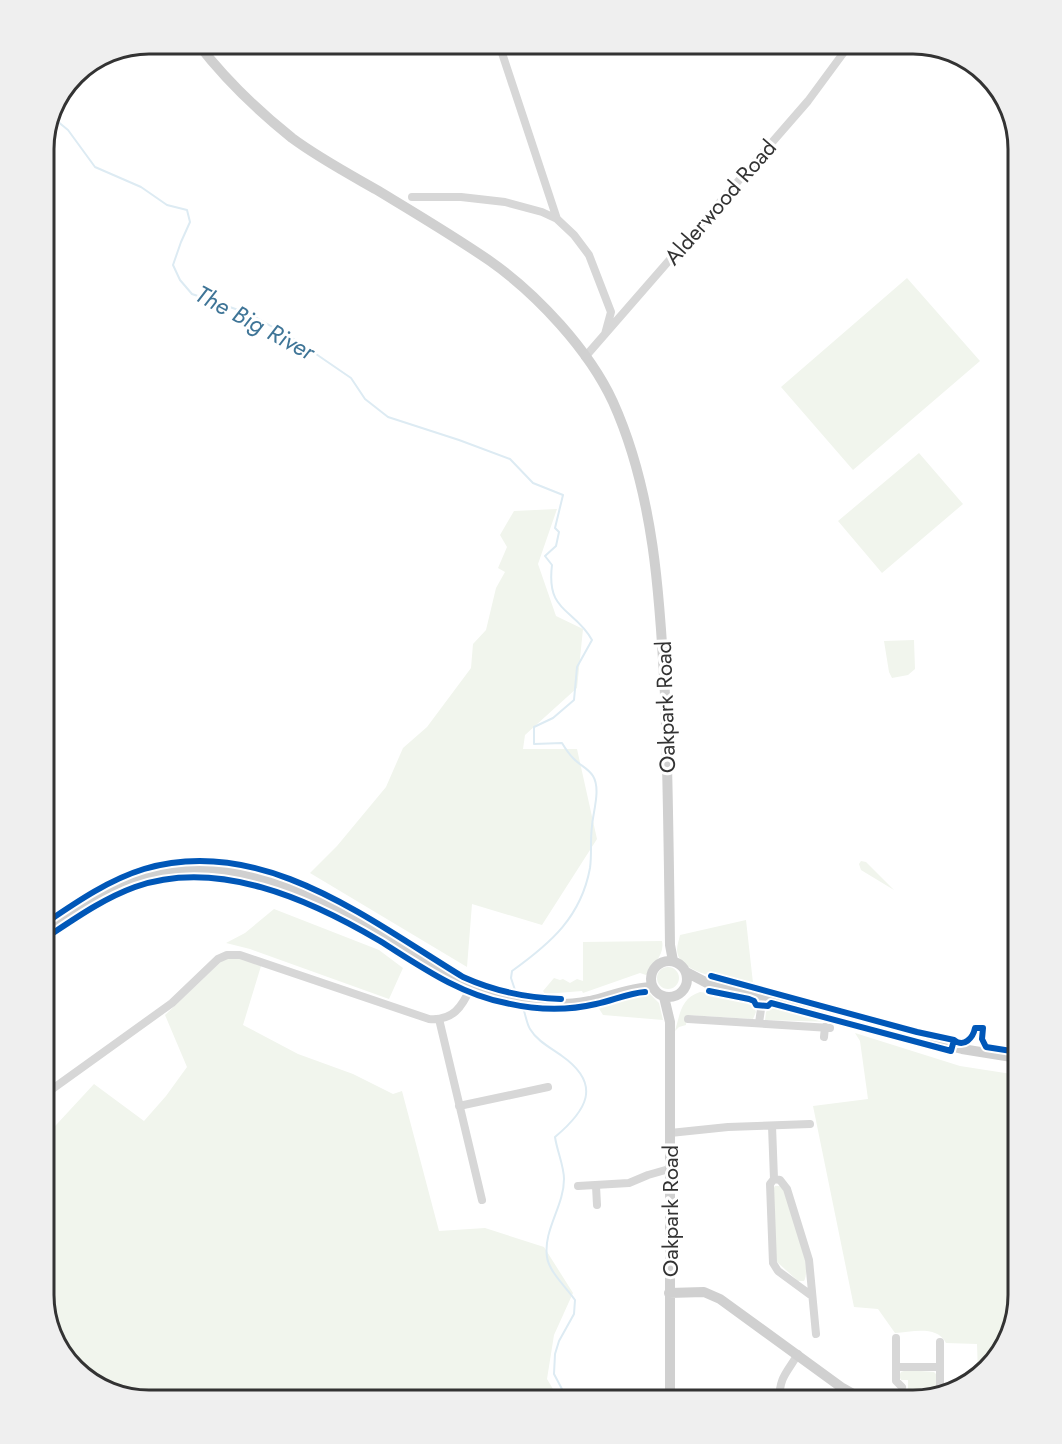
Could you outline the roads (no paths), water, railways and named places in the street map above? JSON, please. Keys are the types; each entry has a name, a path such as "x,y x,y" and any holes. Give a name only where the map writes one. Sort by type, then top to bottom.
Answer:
{"main road":[{"name":"Oakpark Road","path":"206,54 232,84 294,139 467,245 511,275 551,314 585,357 612,400 628,438 638,471 650,536 662,631 669,802 670,945 668,962"},
{"path":"54,926 122,885 135,880 172,871 210,869 258,878 316,899 384,934 428,964 471,987 501,997 550,1004 589,1001 652,982"},
{"path":"652,982 653,970 668,962 681,965 687,972 708,984 763,995 923,1040 1008,1056"},
{"path":"686,987 687,972"},
{"path":"652,982 669,997 686,987 708,984"},
{"name":"Oakpark Road","path":"669,997 670,1390"},
{"path":"669,1293 710,1294 846,1390"}],"street":[{"path":"502,54 557,219"},
{"name":"Alderwood Road","path":"585,357 808,101 843,54"},
{"path":"412,197 461,197 505,202 542,212 557,219 574,235 589,255 610,312 605,336"},
{"path":"54,1088 172,1003 218,959 227,955 240,955 429,1019 439,1019 457,1012 471,987"},
{"path":"759,1023 763,995"},
{"path":"439,1019 482,1200"},
{"path":"688,1019 827,1028 824,1037"},
{"path":"459,1106 548,1087"},
{"path":"670,1133 728,1126 810,1124"},
{"path":"772,1126 774,1179 770,1184 773,1263 778,1270 812,1296"},
{"path":"578,1186 629,1183 669,1169"},
{"path":"774,1179 780,1180 788,1189 808,1260 816,1334"},
{"path":"596,1186 597,1205"},
{"path":"896,1338 896,1381 902,1387"},
{"path":"940,1342 940,1386"},
{"path":"780,1390 783,1375 798,1354"},
{"path":"896,1367 940,1367"}],"waterway":[{"name":"The Big River","path":"58,122 68,130 95,167 141,187 167,205 187,210 190,222 173,265 180,280 192,294 250,314 297,341 351,378 365,399 388,417 510,459 533,483 563,495 555,528 559,532 556,546 545,556 552,565 551,581 557,601 592,640 577,667 574,700 553,718 534,727 534,744 562,743 578,763 593,776 596,794 591,831 591,863 586,885 572,915 551,939 512,971 511,978 515,990"},
{"name":"The Big River","path":"524,1011 533,1033 540,1041 575,1067 583,1077 586,1088 586,1098 582,1108 555,1137 564,1179 561,1199 548,1237 547,1257 551,1268 575,1300 574,1314 559,1341 555,1354 554,1374 562,1390"}]}
